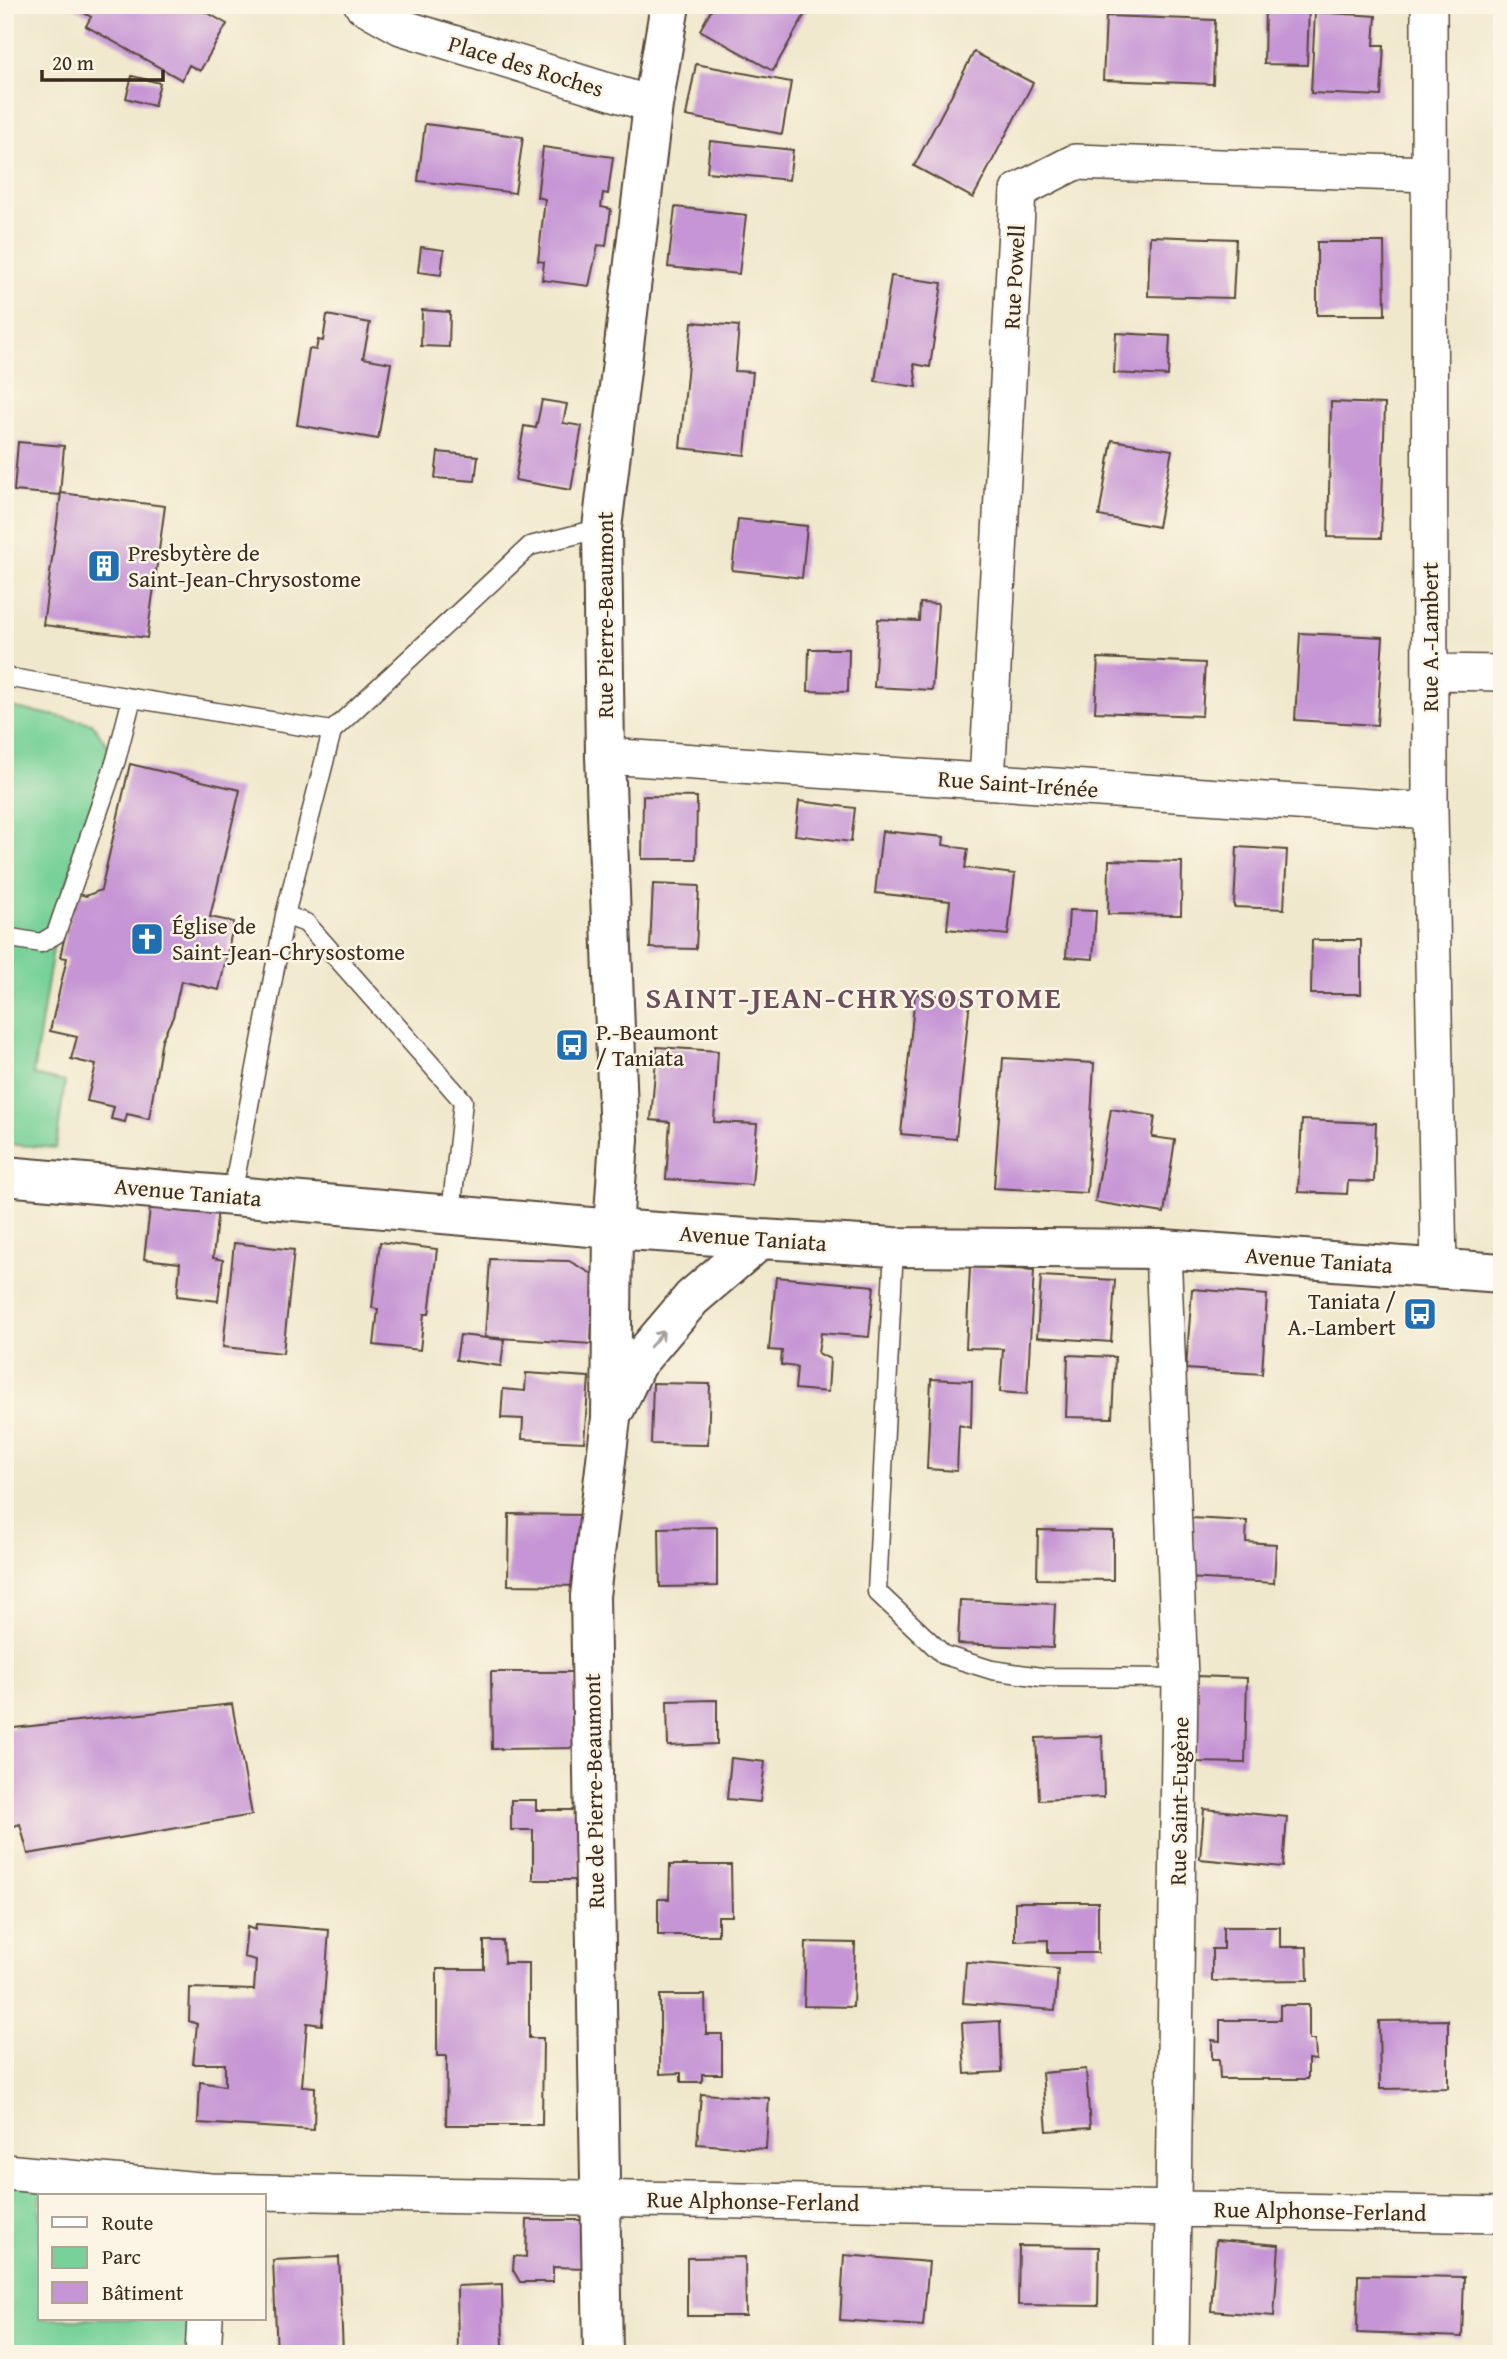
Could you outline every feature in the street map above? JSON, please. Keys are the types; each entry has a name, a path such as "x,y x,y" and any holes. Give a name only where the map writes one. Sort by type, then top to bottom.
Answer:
{"main road":[{"name":"Rue Pierre-Beaumont","path":"613,1229 619,1139 605,756 602,528 653,105 672,13"},
{"name":"Avenue Taniata","path":"5,1176 613,1229 761,1239 894,1247 1163,1249 1502,1273"},
{"name":"Rue de Pierre-Beaumont","path":"604,2354 590,1596 611,1418 613,1229"},
{"path":"611,1418 636,1364 692,1298 761,1239"}],"street":[{"name":"Place des Roches","path":"362,5 401,27 653,105"},
{"name":"Rue A.-Lambert","path":"1429,5 1430,811 1439,1269"},
{"name":"Rue Powell","path":"987,782 1018,191 1075,162 1429,174"},
{"path":"1430,672 1502,673"},
{"name":"Rue Saint-Irénée","path":"605,756 1430,811"},
{"name":"Rue Saint-Eugène","path":"1163,1249 1180,1678 1171,2354"},
{"name":"Rue Alphonse-Ferland","path":"5,2172 210,2194"},
{"name":"Rue Alphonse-Ferland","path":"266,2195 1502,2215"},
{"path":"204,2354 205,2320"}],"lane":[{"path":"232,1195 285,915 332,731 530,547 602,528"},
{"path":"5,677 332,731"},
{"path":"5,937 41,943 56,934 112,772 132,698"},
{"path":"285,915 306,923 463,1101 451,1214"},
{"path":"894,1247 877,1592 944,1655 992,1670 1041,1677 1180,1678"}],"green space":[{"path":"5,706 92,723 110,749 60,905 33,1075 65,1082 56,1148 5,1144"},
{"path":"5,2172 193,2194 38,2194 38,2320 205,2320 203,2354 5,2354"}],"building":[{"path":"70,5 194,5 227,24 200,71 189,65 182,80 86,26 91,17"},
{"path":"714,5 810,5 773,71 700,30"},
{"path":"1265,5 1309,5 1307,65 1264,64"},
{"path":"1315,12 1376,16 1374,45 1384,45 1381,96 1311,93"},
{"path":"1106,16 1215,20 1213,84 1103,80"},
{"path":"974,52 1033,83 973,198 914,166"},
{"path":"696,64 791,82 782,134 686,116"},
{"path":"132,76 160,83 154,106 126,98"},
{"path":"425,124 523,137 515,193 418,181"},
{"path":"710,141 793,150 789,180 707,172"},
{"path":"543,147 613,157 608,194 603,193 601,207 611,209 606,246 598,245 589,286 542,280 544,262 538,261 545,199 537,197"},
{"path":"675,207 746,215 739,274 668,267"},
{"path":"1150,236 1236,239 1233,298 1148,296"},
{"path":"1317,242 1384,242 1385,315 1317,315"},
{"path":"421,247 444,250 441,275 418,272"},
{"path":"891,276 942,283 930,367 914,364 917,387 875,381"},
{"path":"422,310 450,312 449,347 421,346"},
{"path":"327,315 370,323 363,358 391,363 378,439 297,425 309,349 316,350 318,340 323,341"},
{"path":"692,322 739,326 735,371 753,372 745,455 680,448"},
{"path":"1116,333 1170,336 1168,376 1114,373"},
{"path":"542,400 567,404 563,423 582,426 571,490 515,480 524,426 536,428"},
{"path":"1331,402 1385,404 1381,538 1328,537"},
{"path":"1112,440 1172,450 1158,527 1099,516"},
{"path":"18,442 64,446 60,495 14,491"},
{"path":"438,452 478,456 475,481 435,478"},
{"name":"Presbytère de Saint-Jean-Chrysostome","path":"61,493 165,506 147,638 43,625"},
{"path":"738,519 807,526 802,578 732,570"},
{"path":"920,603 938,604 932,690 874,687 878,619 919,621"},
{"path":"1300,633 1383,637 1377,725 1295,720"},
{"path":"809,649 849,649 848,692 808,691"},
{"path":"1098,658 1205,663 1202,716 1095,712"},
{"name":"Église de Saint-Jean-Chrysostome","path":"130,764 240,790 210,917 234,922 219,990 181,981 173,1017 162,1039 149,1119 127,1114 125,1122 111,1119 114,1107 87,1101 96,1065 71,1059 77,1037 50,1031 67,958 60,957 75,893 86,896 101,890"},
{"path":"643,796 697,797 696,859 642,859"},
{"path":"799,801 855,808 851,842 795,835"},
{"path":"882,831 944,837 943,845 968,849 965,868 1015,874 1008,935 947,929 950,901 875,893"},
{"path":"1237,847 1287,850 1284,909 1234,907"},
{"path":"1109,860 1182,862 1181,915 1108,914"},
{"path":"653,884 699,886 696,949 650,948"},
{"path":"1069,910 1096,911 1093,959 1066,957"},
{"path":"1312,940 1361,940 1361,994 1311,994"},
{"path":"915,994 970,999 956,1139 901,1134"},
{"path":"657,1047 718,1051 714,1122 757,1124 752,1185 666,1179 670,1122 651,1120"},
{"path":"1003,1058 1094,1063 1087,1193 994,1188"},
{"path":"1111,1109 1155,1116 1152,1137 1175,1140 1164,1213 1095,1202"},
{"path":"1302,1120 1376,1123 1374,1182 1348,1181 1347,1194 1298,1192"},
{"path":"151,1200 218,1208 213,1258 223,1260 218,1301 177,1296 180,1263 144,1259"},
{"path":"380,1242 437,1249 429,1314 424,1314 420,1350 374,1345 378,1309 372,1308"},
{"path":"234,1243 294,1250 283,1353 223,1347"},
{"path":"490,1259 569,1261 594,1275 591,1344 485,1337"},
{"path":"970,1267 1034,1270 1027,1394 1000,1392 1003,1349 966,1348"},
{"path":"1041,1276 1115,1280 1111,1342 1037,1337"},
{"path":"776,1277 874,1286 869,1337 821,1333 818,1353 830,1359 828,1392 795,1389 797,1367 781,1365 782,1351 769,1350"},
{"path":"1192,1289 1267,1295 1262,1374 1186,1369"},
{"path":"460,1335 504,1340 501,1366 456,1360"},
{"path":"1068,1355 1115,1357 1112,1418 1066,1417"},
{"path":"526,1373 589,1377 584,1442 522,1439 523,1419 501,1418 503,1389 525,1391"},
{"path":"931,1379 972,1381 971,1428 959,1425 957,1471 927,1469"},
{"path":"653,1383 710,1384 708,1445 651,1444"},
{"path":"509,1514 587,1515 586,1586 508,1585"},
{"path":"1190,1518 1247,1521 1246,1542 1276,1544 1274,1583 1187,1578"},
{"path":"717,1527 717,1586 660,1587 659,1528"},
{"path":"1038,1530 1113,1531 1113,1580 1037,1579"},
{"path":"960,1600 1055,1604 1053,1648 958,1644"},
{"path":"491,1672 576,1672 576,1748 492,1749"},
{"path":"1197,1676 1247,1678 1245,1763 1195,1762"},
{"path":"717,1700 717,1744 668,1746 667,1701"},
{"path":"232,1704 252,1815 28,1854 20,1824 5,1829 5,1729"},
{"path":"1102,1736 1104,1797 1039,1800 1036,1738"},
{"path":"731,1758 765,1762 760,1802 727,1799"},
{"path":"511,1800 536,1800 536,1810 579,1810 580,1880 533,1880 533,1830 511,1830"},
{"path":"1204,1809 1287,1817 1283,1867 1200,1859"},
{"path":"670,1865 731,1865 732,1916 718,1916 718,1935 658,1935 658,1899 669,1899"},
{"path":"1015,1902 1098,1902 1098,1953 1048,1953 1048,1940 1015,1941"},
{"path":"256,1924 329,1930 322,2025 307,2023 302,2086 315,2087 314,2130 198,2123 200,2082 225,2086 225,2064 193,2064 197,2024 189,2021 190,1988 254,1990 256,1960 244,1957 247,1927 255,1930"},
{"path":"1223,1927 1280,1927 1280,1947 1307,1947 1308,1980 1212,1981 1212,1949 1223,1949"},
{"path":"484,1941 503,1941 504,1963 529,1963 529,2038 543,2038 542,2125 446,2125 447,2056 437,2056 437,1969 484,1969"},
{"path":"806,1942 855,1943 853,2007 804,2006"},
{"path":"966,1962 1058,1969 1055,2010 963,2003"},
{"path":"660,1995 705,1995 706,2034 722,2034 722,2074 702,2074 702,2082 681,2082 681,2073 660,2074"},
{"path":"1280,2005 1309,2005 1309,2040 1315,2040 1316,2060 1308,2059 1308,2079 1220,2079 1219,2059 1212,2059 1212,2040 1220,2041 1220,2020 1280,2020"},
{"path":"1448,2020 1448,2088 1380,2089 1379,2021"},
{"path":"1000,2021 1002,2072 965,2074 962,2023"},
{"path":"1086,2069 1090,2128 1047,2131 1042,2073"},
{"path":"701,2094 769,2098 766,2149 697,2144"},
{"path":"527,2220 588,2220 587,2268 553,2267 553,2282 520,2282 513,2270 514,2256 526,2257"},
{"path":"1216,2240 1279,2245 1274,2316 1211,2311"},
{"path":"1019,2246 1099,2247 1098,2306 1018,2305"},
{"path":"844,2255 929,2262 923,2326 840,2320"},
{"path":"339,2257 343,2354 277,2354 273,2260"},
{"path":"745,2257 746,2316 687,2316 687,2258"},
{"path":"1358,2275 1464,2277 1462,2337 1357,2333"},
{"path":"502,2284 503,2353 458,2354 457,2286"}],"place":[{"name":"Presbytère de Saint-Jean-Chrysostome","path":"104,566"},
{"name":"Église de Saint-Jean-Chrysostome","path":"147,939"},
{"name":"P.-Beaumont / Taniata","path":"572,1045"},
{"name":"Taniata / A.-Lambert","path":"1420,1314"}],"district":[{"name":"SAINT-JEAN-CHRYSOSTOME","path":"854,998"}]}
